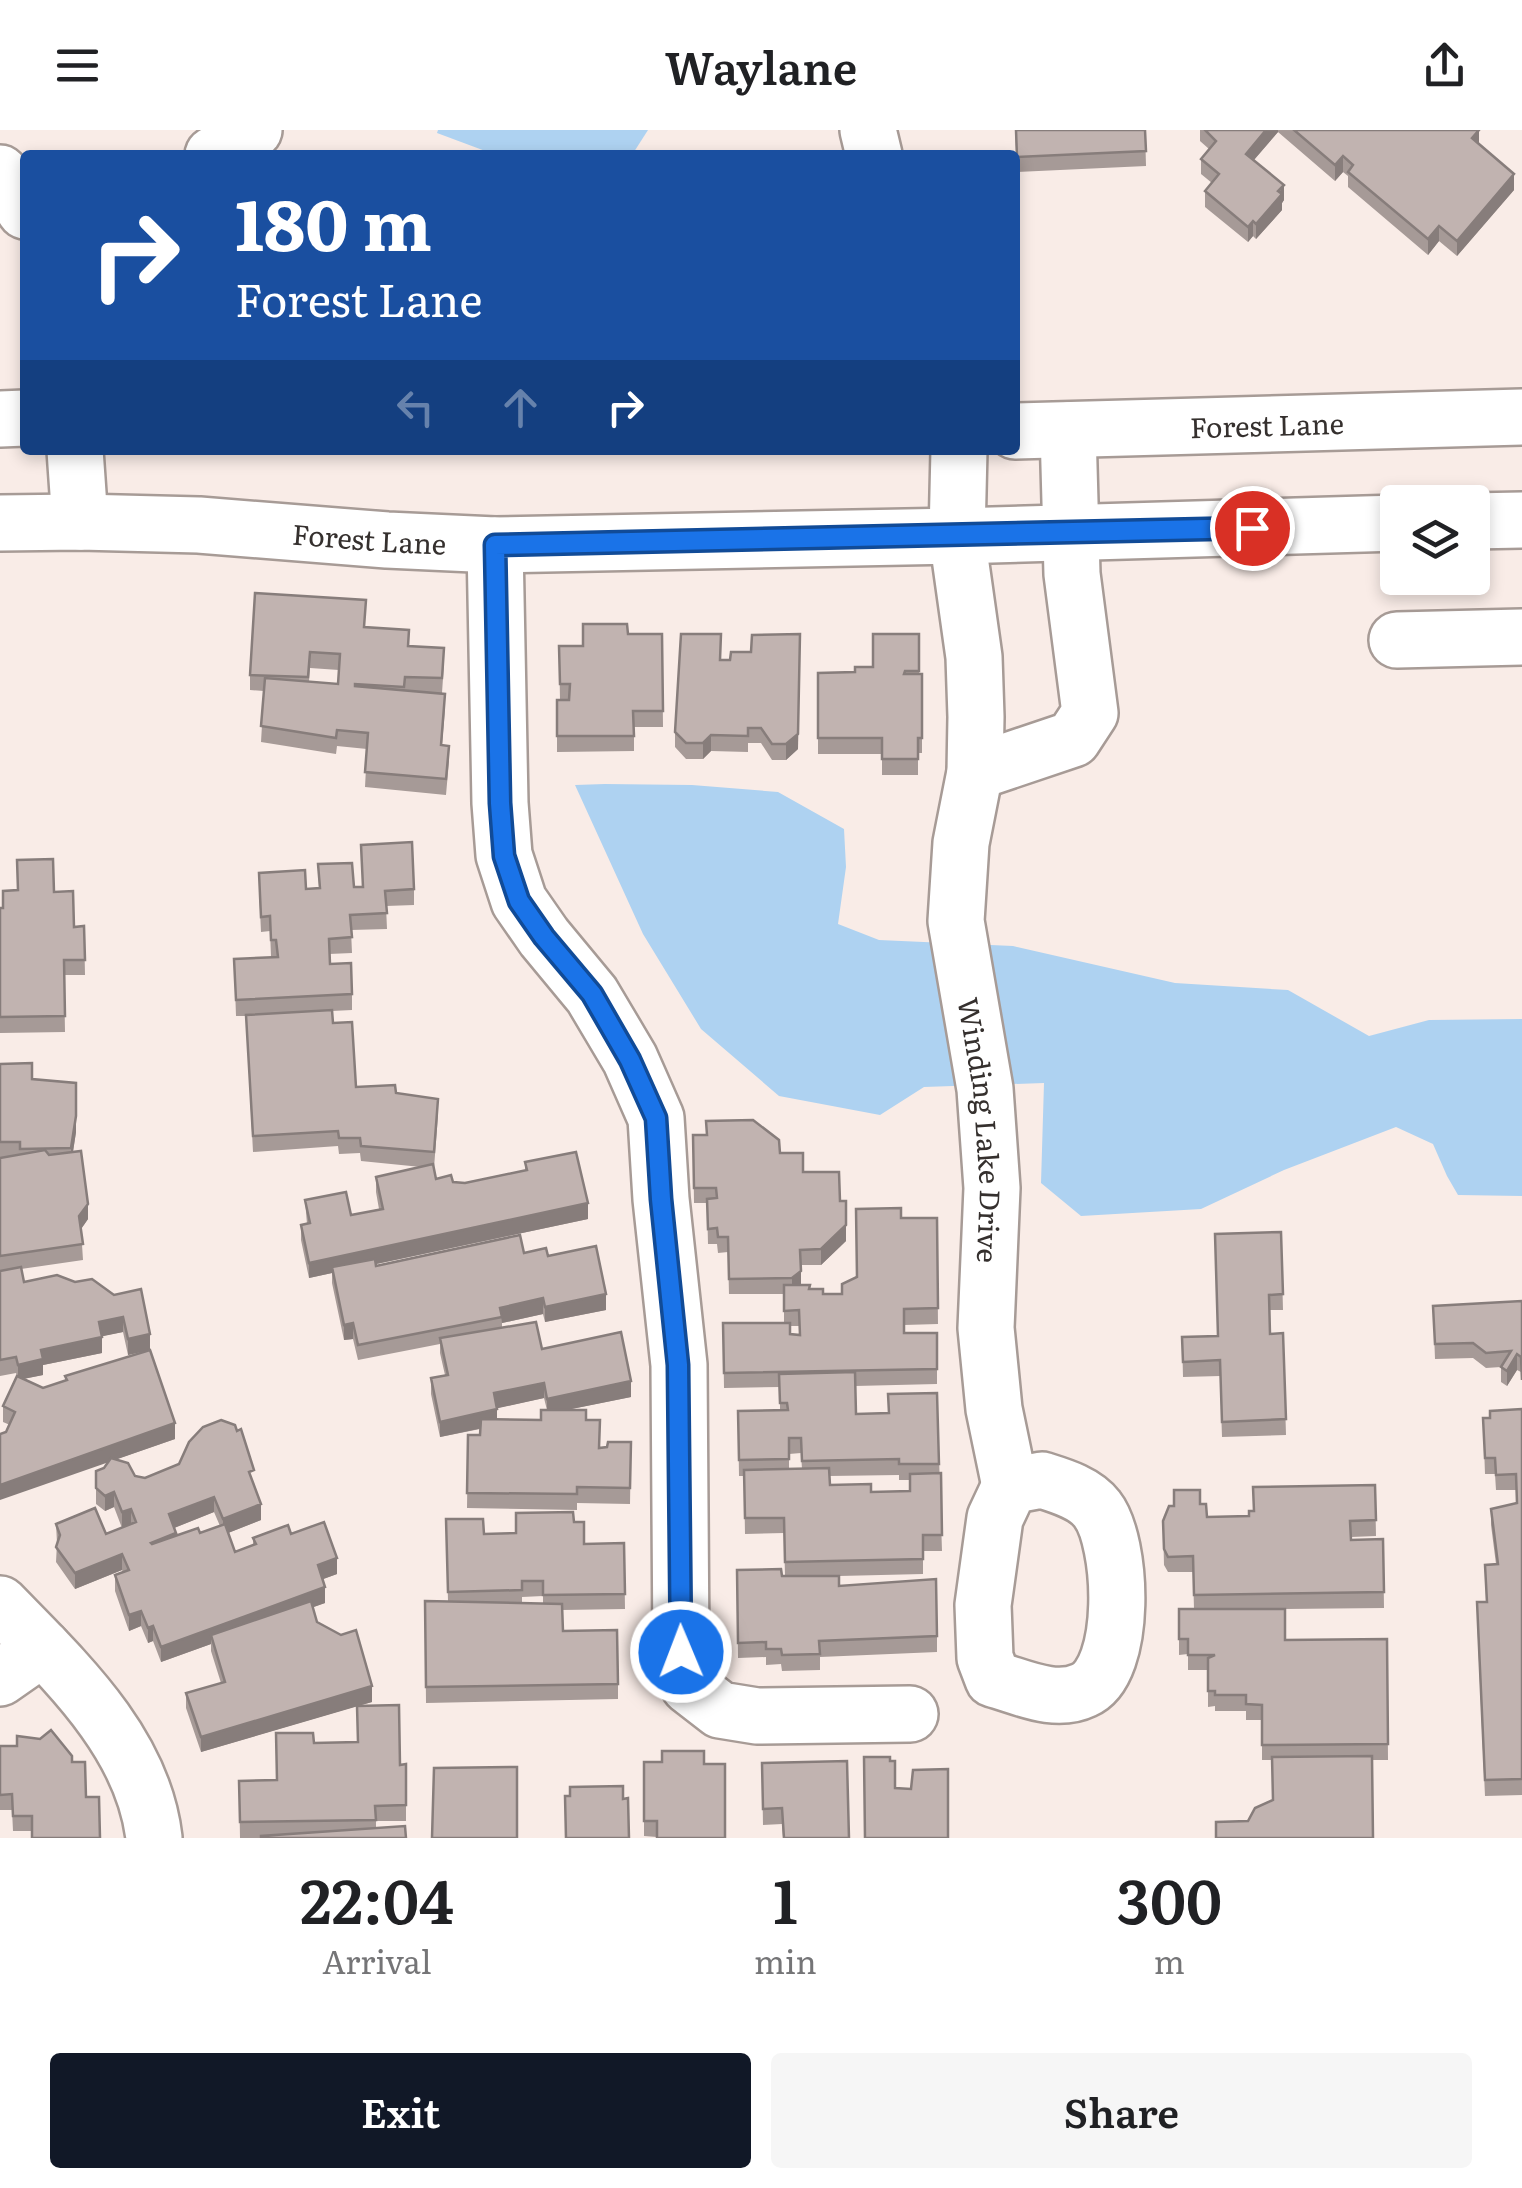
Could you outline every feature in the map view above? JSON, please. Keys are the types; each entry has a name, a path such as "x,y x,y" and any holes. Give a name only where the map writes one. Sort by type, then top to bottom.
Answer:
{"street":[{"path":"220,150 254,130"},
{"path":"0,173 20,203"},
{"name":"Forest Lane","path":"1020,431 1522,417"},
{"path":"975,772 1073,740 1090,713 1069,533 1068,430"},
{"path":"75,455 80,522"},
{"name":"Winding Lake Drive","path":"959,455 957,536 974,657 975,772 961,843 956,921 985,1089 992,1188 986,1328 994,1409 1010,1486"},
{"path":"1490,521 1522,520"},
{"name":"Forest Lane","path":"0,523 199,525 495,545 1380,524"},
{"path":"495,545 504,856 519,901 592,994 630,1060 656,1118 678,1365 681,1652 688,1686 720,1710 757,1716 910,1714"},
{"path":"1397,640 1522,637"},
{"path":"0,1604 21,1663 68,1673 123,1746 151,1815 154,1838"}],"water":[{"path":"648,130 635,150 483,150 437,133"},
{"path":"575,785 692,785 778,792 844,829 846,867 838,924 879,940 1013,946 1175,983 1288,990 1369,1036 1429,1020 1522,1019 1522,1196 1458,1195 1433,1144 1396,1127 1284,1170 1201,1209 1081,1216 1041,1183 1044,1083 924,1087 880,1115 779,1096 701,1029 643,934"}],"building":[{"path":"1016,130 1145,130 1146,151 1020,157"},
{"path":"1205,130 1266,130 1246,154 1284,185 1278,191 1282,194 1256,224 1253,221 1248,227 1205,191 1219,174 1201,159 1216,141"},
{"path":"1294,130 1479,130 1472,138 1514,174 1457,241 1439,226 1428,239 1348,172 1353,165 1343,156 1335,165"},
{"path":"255,593 366,600 364,627 409,630 408,646 444,648 442,678 405,677 404,687 355,686 445,694 441,745 449,746 446,779 365,772 368,733 337,730 336,738 261,726 265,678 338,684 340,654 310,652 308,677 250,675"},
{"path":"583,624 627,624 628,634 662,634 663,711 633,711 634,736 557,736 557,700 569,700 570,684 560,684 559,646 583,646"},
{"path":"681,634 721,634 720,660 730,660 731,652 751,652 752,635 800,634 798,734 786,744 772,744 761,728 748,728 748,736 711,735 703,743 686,743 675,732"},
{"path":"873,634 919,634 919,671 904,674 922,674 922,738 918,738 918,759 882,759 882,738 818,738 818,673 855,672 855,667 873,667"},
{"path":"412,842 414,889 385,891 387,913 350,915 352,937 329,939 330,964 351,963 352,994 236,1000 234,959 278,957 276,940 271,940 270,916 261,917 259,873 305,870 306,889 320,888 318,864 352,863 354,887 363,887 361,845"},
{"path":"53,859 54,892 73,891 74,927 84,926 85,960 64,960 65,1016 0,1017 3,891 18,890 17,860"},
{"path":"332,1010 333,1023 352,1022 356,1087 395,1085 396,1093 438,1099 434,1152 361,1146 360,1138 339,1138 338,1131 253,1136 246,1015"},
{"path":"32,1063 32,1079 76,1083 71,1148 20,1149 20,1142 0,1142 0,1064"},
{"path":"753,1120 779,1140 780,1153 803,1153 803,1172 839,1172 840,1201 846,1201 846,1225 821,1249 800,1250 801,1271 792,1278 729,1279 728,1237 718,1237 717,1228 708,1229 707,1199 717,1198 716,1188 694,1188 693,1135 707,1135 706,1121"},
{"path":"45,1150 49,1155 81,1151 88,1204 79,1216 83,1244 0,1256 0,1158"},
{"path":"576,1152 588,1203 309,1263 301,1225 310,1223 305,1200 346,1192 351,1215 383,1209 376,1177 433,1164 436,1179 451,1175 453,1182 465,1183 527,1170 525,1162"},
{"path":"901,1208 901,1218 937,1218 938,1308 904,1309 904,1333 937,1333 937,1369 724,1373 723,1323 790,1323 790,1334 800,1335 799,1310 784,1311 784,1285 810,1285 809,1289 823,1289 823,1294 842,1294 842,1284 857,1277 856,1209"},
{"path":"1281,1232 1283,1294 1269,1295 1270,1334 1283,1333 1286,1419 1222,1422 1220,1360 1183,1362 1182,1337 1218,1336 1215,1234"},
{"path":"520,1235 524,1253 546,1248 548,1256 596,1246 606,1294 545,1307 543,1298 500,1308 502,1317 358,1345 353,1323 344,1325 332,1267 375,1259 376,1266"},
{"path":"21,1267 24,1282 57,1275 75,1282 92,1279 114,1295 141,1289 150,1334 128,1339 123,1317 99,1322 102,1337 41,1350 43,1359 18,1365 16,1357 0,1360 0,1271"},
{"path":"1522,1301 1522,1380 1521,1357 1517,1354 1507,1371 1501,1367 1511,1351 1486,1353 1473,1343 1435,1344 1433,1306"},
{"path":"536,1322 542,1349 621,1332 631,1381 547,1399 544,1383 494,1393 497,1409 440,1422 431,1378 448,1375 440,1338"},
{"path":"150,1350 175,1423 0,1485 0,1434 6,1432 15,1412 3,1406 17,1376 43,1388 67,1380 65,1376"},
{"path":"855,1372 856,1414 889,1413 888,1394 937,1393 939,1464 899,1464 899,1459 802,1461 801,1438 789,1438 789,1459 739,1460 738,1411 788,1410 787,1403 780,1403 779,1374"},
{"path":"1522,1409 1522,1779 1485,1780 1477,1602 1487,1602 1485,1565 1498,1564 1491,1509 1517,1503 1516,1474 1496,1475 1495,1458 1485,1458 1483,1418 1490,1418 1490,1411"},
{"path":"541,1410 586,1410 586,1420 600,1420 599,1448 607,1447 608,1442 631,1442 630,1488 577,1487 577,1494 467,1493 468,1435 480,1435 481,1419 541,1420"},
{"path":"221,1420 235,1425 237,1431 241,1429 254,1470 249,1472 261,1504 223,1519 214,1497 169,1514 176,1533 151,1543 225,1524 235,1552 256,1544 253,1538 288,1525 291,1534 324,1522 337,1558 318,1565 325,1587 161,1647 153,1626 148,1628 141,1611 129,1615 115,1575 129,1570 122,1554 75,1573 56,1547 60,1535 56,1524 95,1508 106,1534 136,1522 131,1509 122,1512 114,1492 105,1496 96,1488 96,1471 111,1458 128,1463 135,1476 145,1478 179,1464 189,1442 203,1427"},
{"path":"829,1468 830,1485 871,1484 871,1492 910,1491 910,1474 941,1473 942,1535 923,1535 923,1559 785,1562 784,1518 745,1518 744,1470"},
{"path":"1375,1485 1376,1520 1350,1521 1351,1540 1383,1539 1384,1592 1194,1595 1193,1556 1168,1557 1164,1549 1163,1521 1169,1506 1174,1506 1174,1490 1200,1490 1200,1504 1206,1504 1207,1517 1249,1516 1249,1511 1254,1511 1253,1487"},
{"path":"573,1512 574,1522 584,1522 584,1544 624,1543 625,1594 543,1595 543,1581 522,1581 522,1590 448,1592 446,1519 483,1519 484,1534 516,1533 516,1513"},
{"path":"781,1569 782,1576 839,1576 839,1586 936,1579 937,1636 819,1641 820,1654 782,1655 781,1649 766,1649 766,1642 738,1643 737,1570"},
{"path":"311,1601 317,1622 341,1635 356,1630 372,1686 201,1737 186,1693 225,1682 211,1635"},
{"path":"425,1601 562,1604 563,1631 617,1630 618,1684 426,1687"},
{"path":"1179,1609 1285,1609 1285,1640 1387,1639 1388,1744 1262,1745 1262,1705 1246,1704 1246,1695 1215,1695 1215,1691 1208,1691 1208,1658 1215,1655 1188,1655 1188,1639 1179,1639"},
{"path":"399,1705 400,1765 406,1764 406,1805 375,1806 376,1820 240,1822 239,1781 277,1780 276,1733 313,1733 314,1743 358,1742 357,1706"},
{"path":"51,1730 72,1756 72,1762 85,1762 86,1797 99,1797 100,1838 32,1838 32,1816 13,1816 12,1794 0,1795 0,1746 17,1746 17,1736 40,1739"},
{"path":"662,1751 704,1751 704,1764 725,1764 725,1838 657,1838 657,1821 644,1821 644,1762 662,1762"},
{"path":"1372,1756 1373,1838 1216,1838 1216,1822 1248,1821 1255,1808 1273,1800 1272,1757"},
{"path":"864,1757 890,1757 890,1761 895,1761 895,1788 911,1789 913,1770 948,1769 948,1838 865,1838"},
{"path":"847,1761 849,1838 784,1838 782,1808 763,1809 762,1763"},
{"path":"517,1767 517,1838 432,1838 434,1768"},
{"path":"623,1786 623,1799 628,1798 629,1838 566,1838 565,1796 570,1796 570,1787"},
{"path":"405,1826 406,1838 261,1838 261,1836"}],"route":[{"path":"681,1652 678,1365 656,1118 630,1060 592,994 519,901 504,856 495,545 1252,528"}]}
